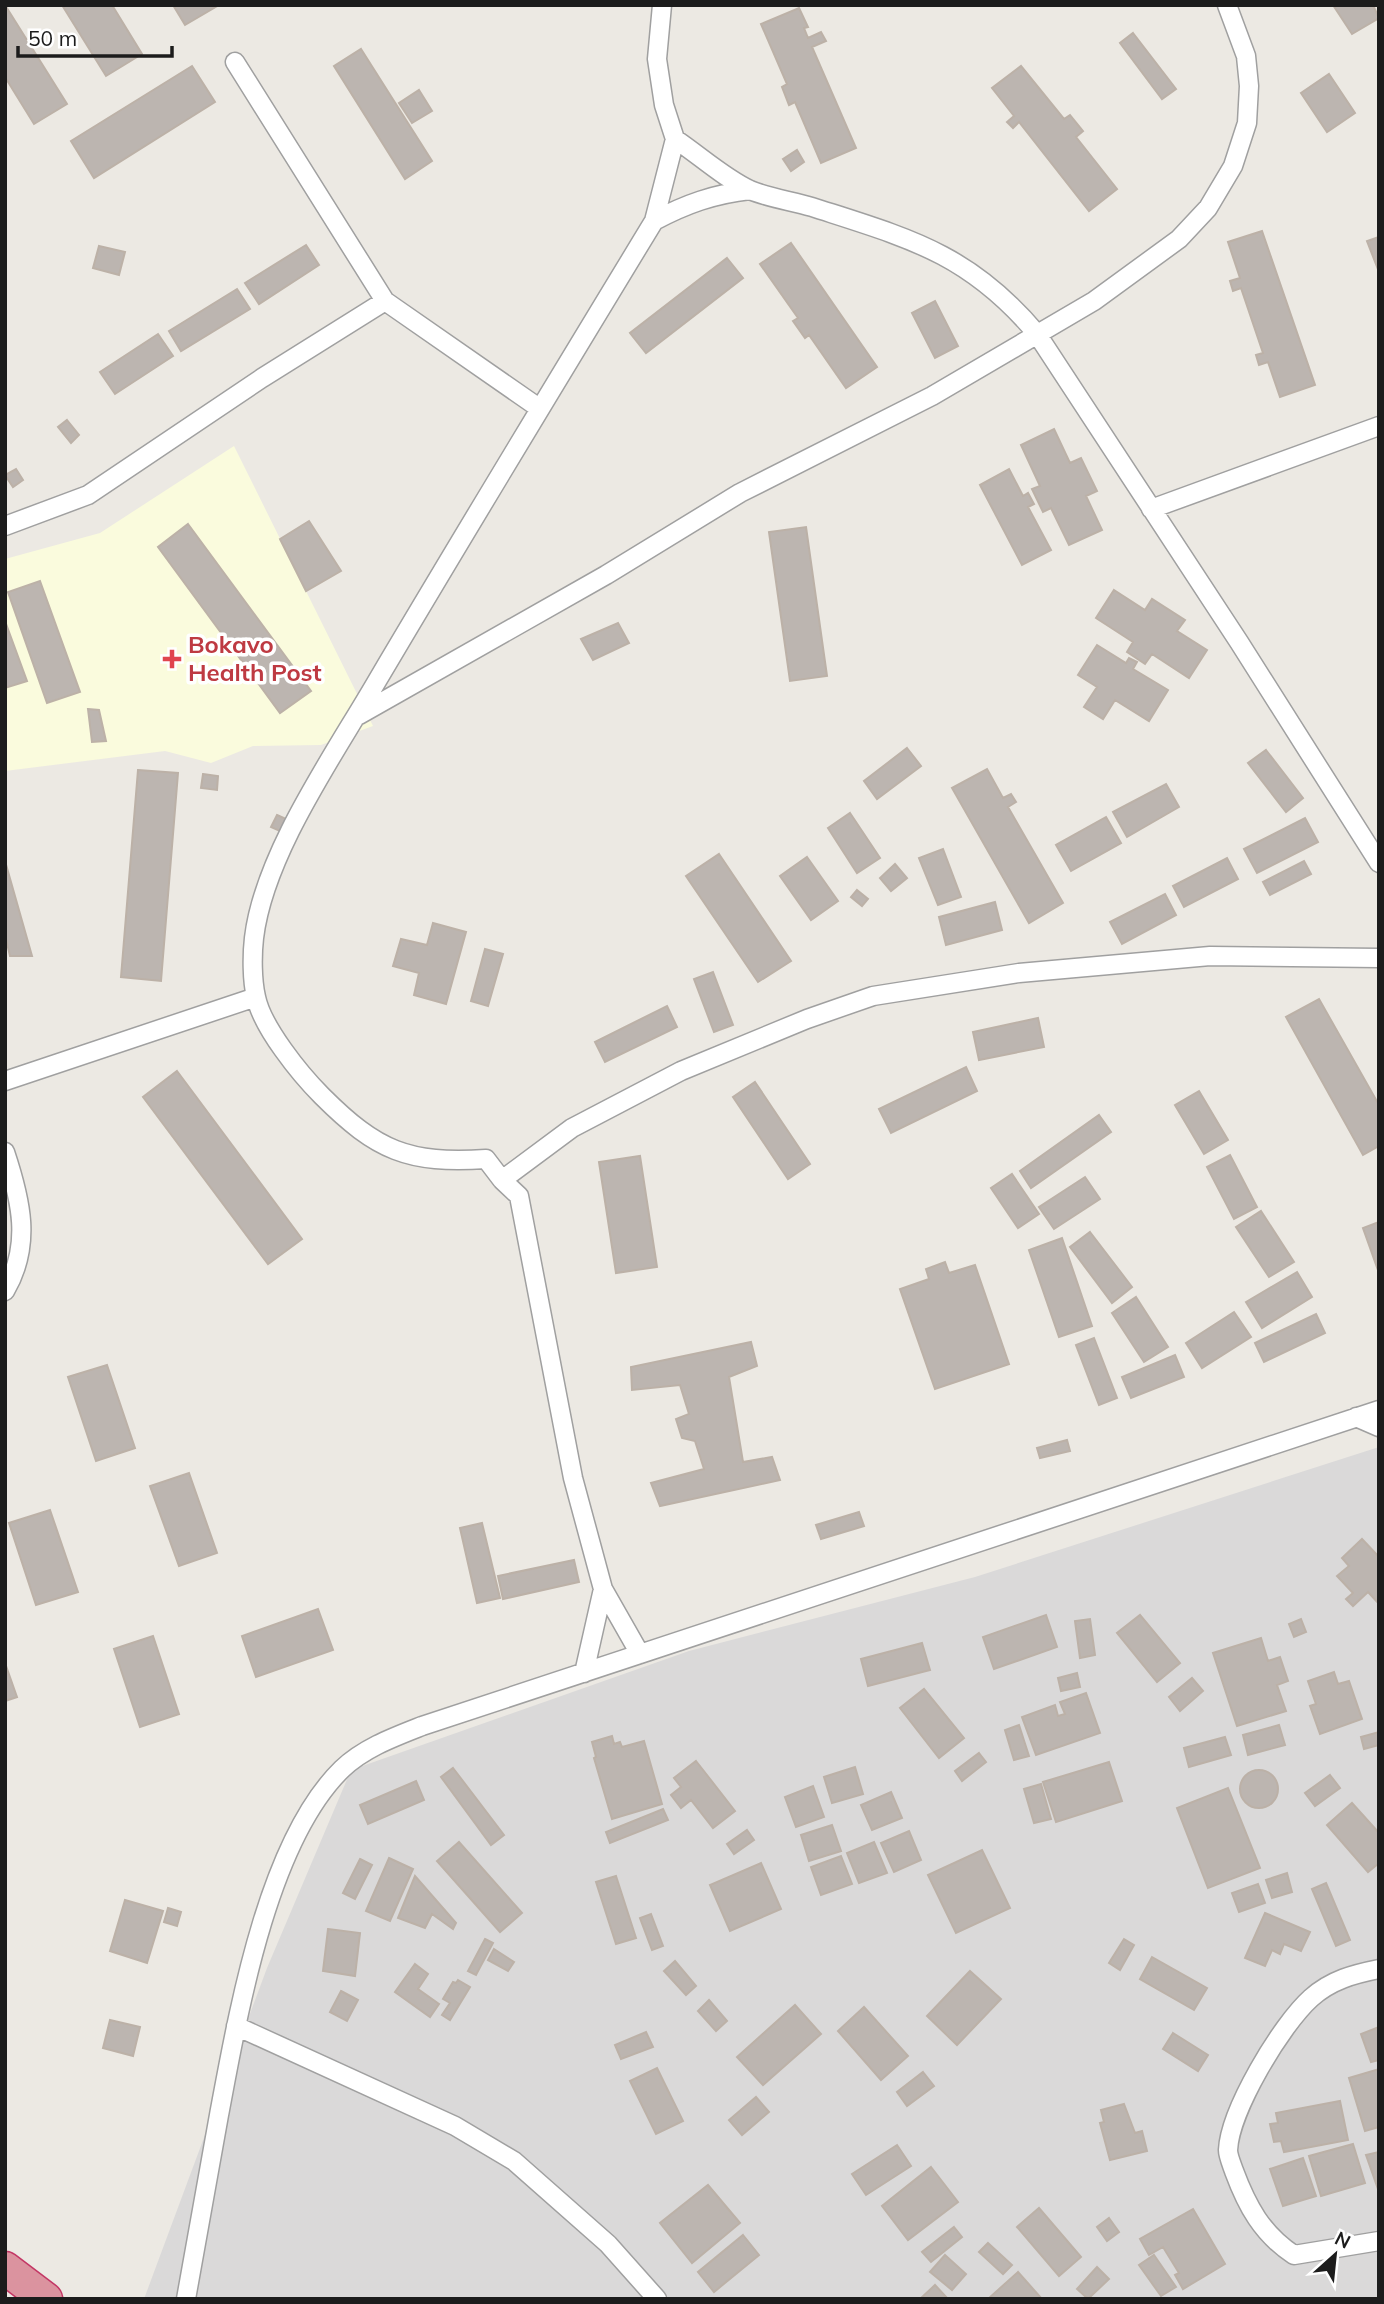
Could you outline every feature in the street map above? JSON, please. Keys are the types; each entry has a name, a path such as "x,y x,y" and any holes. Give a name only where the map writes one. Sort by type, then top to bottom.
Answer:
{"highway":[{"path":"5,2268 46,2299"}],"street":[{"path":"640,1654 603,1590 573,1478 519,1196 486,1159 451,1161 391,1150 365,1136 309,1083 265,1020 256,997 254,941 268,877 357,716 539,408 654,221 675,139 664,105 657,58 662,5"},
{"path":"357,716 606,575 740,493 932,396 1094,301 1179,239 1208,208 1233,166 1247,123 1249,86 1246,56 1227,5"},
{"path":"235,62 384,302 539,408"},
{"path":"675,139 750,190 875,227 942,252 990,284 1037,334 1379,863"},
{"path":"654,221 714,194 750,190"},
{"path":"5,526 88,495 262,378 384,302"},
{"path":"1151,509 1379,426"},
{"path":"502,1180 572,1128 681,1071 807,1019 873,996 1019,973 1210,956 1379,958"},
{"path":"5,1081 256,997"},
{"path":"5,1152 22,1208 22,1230 15,1274 5,1291"},
{"path":"186,2299 236,2026 250,1967 285,1862 316,1799 344,1767 390,1738 1379,1410"},
{"path":"1356,1417 1379,1427"},
{"path":"584,1673 603,1590"},
{"path":"1379,1969 1344,1976 1312,1997 1286,2027 1242,2104 1228,2152 1246,2203 1274,2242 1294,2255 1379,2241"},
{"path":"236,2026 455,2126 514,2161 608,2244 657,2299"}],"shaded area":[{"name":"Bokavo Health Post","path":"234,446 373,726 321,745 253,746 211,763 165,751 5,771 5,559 100,533"},
{"path":"1379,1447 1379,2299 144,2299 267,1968 351,1770 689,1651 975,1577"}],"building":[{"path":"5,5 67,104 34,124 5,77"},
{"path":"62,5 112,5 142,54 106,76"},
{"path":"173,5 219,5 185,25"},
{"path":"1333,5 1373,5 1379,18 1352,34"},
{"path":"799,8 808,27 804,28 808,38 821,32 826,41 812,47 856,148 821,163 795,102 789,105 782,87 787,84 761,24"},
{"path":"1133,33 1176,89 1162,99 1120,43"},
{"path":"361,49 432,161 405,179 334,66"},
{"path":"192,66 215,102 94,178 71,141"},
{"path":"1021,66 1064,119 1070,115 1083,131 1076,137 1117,189 1089,211 1019,122 1013,128 1007,122 1014,116 992,88"},
{"path":"1329,74 1355,113 1327,132 1301,93"},
{"path":"419,90 432,111 412,123 399,103"},
{"path":"797,150 804,162 791,171 783,159"},
{"path":"1262,231 1315,385 1280,397 1268,362 1259,365 1256,355 1263,353 1241,288 1233,291 1230,281 1240,278 1228,242"},
{"path":"1379,237 1379,272 1367,241"},
{"path":"791,243 877,367 846,388 809,335 805,338 793,321 798,318 760,264"},
{"path":"306,245 319,265 259,304 245,283"},
{"path":"99,246 125,252 119,275 93,268"},
{"path":"727,258 743,278 646,353 630,333"},
{"path":"237,289 250,309 181,351 169,331"},
{"path":"935,301 958,346 935,358 912,313"},
{"path":"158,334 173,356 115,394 100,372"},
{"path":"67,420 79,435 71,443 58,427"},
{"path":"1054,429 1070,463 1081,458 1097,491 1086,496 1102,530 1069,545 1051,508 1043,512 1032,489 1040,486 1021,445"},
{"path":"16,469 23,480 13,487 5,475"},
{"path":"1009,469 1023,496 1028,493 1034,504 1028,507 1051,550 1022,565 980,485"},
{"path":"309,521 341,571 306,591 280,539"},
{"path":"188,524 311,691 280,713 158,547"},
{"path":"806,527 827,676 790,681 769,532"},
{"path":"40,581 80,692 47,703 8,592"},
{"path":"1114,590 1145,610 1152,599 1185,620 1177,631 1207,650 1189,678 1152,654 1145,664 1127,652 1133,642 1096,618"},
{"path":"5,621 27,681 5,688"},
{"path":"618,623 629,643 593,660 581,639"},
{"path":"1097,645 1126,663 1129,658 1137,662 1133,669 1168,690 1149,721 1115,700 1103,719 1084,707 1097,687 1078,675"},
{"path":"88,709 99,710 106,741 92,742"},
{"path":"907,748 921,766 877,799 864,781"},
{"path":"1266,750 1303,798 1286,812 1248,763"},
{"path":"987,769 1003,798 1011,794 1016,802 1008,807 1063,903 1029,923 952,788"},
{"path":"138,770 178,773 161,981 121,977"},
{"path":"203,774 218,776 217,790 201,788"},
{"path":"1166,784 1179,807 1127,837 1113,812"},
{"path":"850,813 880,858 857,873 828,828"},
{"path":"277,815 286,819 280,831 271,827"},
{"path":"1106,817 1121,843 1071,871 1056,845"},
{"path":"1305,818 1318,842 1257,873 1244,849"},
{"path":"943,849 961,897 938,905 919,858"},
{"path":"719,854 791,961 758,982 686,876"},
{"path":"807,857 838,901 811,920 780,876"},
{"path":"1227,858 1238,879 1184,907 1173,886"},
{"path":"5,861 32,956 10,956 5,935"},
{"path":"1304,861 1311,874 1270,895 1263,882"},
{"path":"895,864 907,878 891,891 880,878"},
{"path":"857,890 868,899 862,906 851,897"},
{"path":"1165,894 1176,915 1122,944 1110,922"},
{"path":"995,902 1002,930 946,945 939,917"},
{"path":"433,923 466,932 446,1004 414,995 419,973 393,966 401,939 427,945"},
{"path":"485,949 503,954 488,1006 471,1001"},
{"path":"713,972 733,1025 714,1032 694,979"},
{"path":"1319,999 1379,1105 1379,1146 1363,1155 1286,1017"},
{"path":"667,1006 677,1027 605,1062 595,1042"},
{"path":"1038,1018 1044,1047 979,1060 973,1032"},
{"path":"966,1067 977,1091 891,1133 879,1109"},
{"path":"177,1071 302,1239 268,1264 143,1097"},
{"path":"755,1082 810,1164 788,1179 733,1097"},
{"path":"1199,1091 1228,1140 1204,1154 1175,1105"},
{"path":"1099,1115 1111,1132 1031,1188 1020,1171"},
{"path":"1230,1155 1257,1207 1234,1219 1207,1167"},
{"path":"640,1156 657,1267 616,1273 599,1162"},
{"path":"1012,1174 1039,1214 1018,1228 991,1188"},
{"path":"1085,1177 1100,1199 1054,1229 1039,1207"},
{"path":"1261,1211 1294,1262 1269,1277 1236,1227"},
{"path":"1379,1222 1379,1273 1363,1228"},
{"path":"1090,1232 1132,1287 1112,1303 1070,1247"},
{"path":"1062,1238 1092,1326 1059,1337 1029,1250"},
{"path":"945,1262 949,1273 975,1265 1009,1364 935,1389 900,1289 929,1279 926,1269"},
{"path":"1297,1272 1312,1297 1262,1328 1246,1302"},
{"path":"1136,1297 1168,1347 1144,1362 1112,1313"},
{"path":"1234,1312 1251,1337 1202,1368 1186,1343"},
{"path":"1316,1314 1325,1333 1264,1362 1255,1343"},
{"path":"1094,1338 1117,1398 1099,1405 1076,1345"},
{"path":"751,1342 757,1366 729,1377 743,1462 772,1457 780,1480 660,1506 651,1483 704,1469 695,1441 682,1438 676,1419 689,1414 680,1385 632,1390 631,1367"},
{"path":"1175,1355 1184,1377 1131,1398 1122,1377"},
{"path":"107,1365 135,1448 96,1461 68,1377"},
{"path":"1067,1440 1070,1451 1040,1458 1037,1448"},
{"path":"189,1473 217,1553 179,1566 150,1486"},
{"path":"50,1510 78,1592 36,1605 9,1523"},
{"path":"859,1512 864,1526 821,1539 816,1525"},
{"path":"482,1523 500,1598 477,1603 460,1528"},
{"path":"1362,1539 1379,1557 1379,1604 1368,1592 1353,1606 1346,1599 1353,1593 1337,1576 1349,1566 1342,1558"},
{"path":"574,1560 579,1582 503,1599 498,1576"},
{"path":"318,1609 333,1650 256,1677 242,1636"},
{"path":"1046,1615 1057,1647 994,1669 983,1637"},
{"path":"1140,1615 1180,1663 1157,1682 1117,1633"},
{"path":"1090,1619 1095,1655 1080,1658 1075,1621"},
{"path":"1301,1619 1306,1632 1294,1637 1289,1624"},
{"path":"153,1636 179,1714 140,1727 114,1649"},
{"path":"1261,1638 1268,1661 1280,1657 1288,1681 1277,1685 1286,1711 1237,1726 1213,1653"},
{"path":"922,1643 930,1670 868,1686 861,1659"},
{"path":"5,1663 17,1697 5,1701"},
{"path":"1334,1672 1338,1684 1349,1681 1362,1719 1320,1734 1310,1706 1316,1704 1308,1681"},
{"path":"1077,1673 1080,1687 1061,1691 1058,1678"},
{"path":"1192,1678 1203,1691 1180,1711 1169,1697"},
{"path":"924,1689 964,1738 939,1758 900,1708"},
{"path":"1086,1693 1100,1733 1036,1755 1022,1717 1055,1705 1058,1716 1065,1714 1060,1702"},
{"path":"1019,1725 1029,1756 1014,1760 1005,1730"},
{"path":"1279,1725 1285,1745 1248,1755 1243,1735"},
{"path":"1379,1732 1379,1745 1364,1749 1361,1737"},
{"path":"612,1736 614,1744 620,1742 622,1747 644,1741 662,1804 612,1819 592,1742"},
{"path":"1225,1737 1231,1755 1189,1767 1184,1748"},
{"path":"979,1753 986,1762 962,1781 955,1771"},
{"path":"696,1761 735,1811 713,1828 691,1800 681,1808 671,1795 681,1787 674,1778"},
{"path":"1109,1762 1122,1801 1056,1822 1043,1782"},
{"path":"855,1767 863,1794 832,1803 824,1777"},
{"path":"453,1768 504,1835 491,1845 441,1777"},
{"path":"1259,1770 1272,1776 1278,1789 1272,1802 1259,1808 1246,1802 1240,1789 1246,1776"},
{"path":"1330,1775 1340,1788 1315,1806 1305,1793"},
{"path":"416,1781 424,1800 368,1824 360,1805"},
{"path":"1041,1784 1051,1819 1034,1823 1024,1789"},
{"path":"813,1786 824,1817 796,1827 785,1797"},
{"path":"1228,1788 1260,1868 1208,1888 1177,1808"},
{"path":"891,1792 902,1818 872,1830 861,1805"},
{"path":"1352,1803 1379,1833 1379,1863 1368,1872 1327,1825"},
{"path":"663,1809 668,1820 610,1843 606,1832"},
{"path":"832,1825 841,1851 809,1861 801,1835"},
{"path":"747,1830 754,1840 734,1854 727,1844"},
{"path":"909,1831 921,1860 894,1872 881,1843"},
{"path":"459,1842 522,1913 500,1932 437,1861"},
{"path":"874,1842 887,1873 859,1883 847,1853"},
{"path":"982,1850 1010,1908 956,1933 928,1875"},
{"path":"841,1856 852,1884 821,1895 811,1867"},
{"path":"389,1858 413,1869 390,1921 366,1911"},
{"path":"360,1859 372,1865 355,1899 343,1893"},
{"path":"761,1863 781,1909 730,1931 710,1885"},
{"path":"1287,1873 1292,1892 1272,1898 1266,1880"},
{"path":"415,1876 456,1923 453,1929 432,1914 425,1928 398,1918"},
{"path":"616,1876 636,1938 616,1944 596,1882"},
{"path":"1326,1883 1350,1940 1336,1946 1312,1889"},
{"path":"1258,1884 1265,1903 1239,1912 1232,1893"},
{"path":"125,1900 163,1911 147,1963 110,1951"},
{"path":"168,1908 181,1912 177,1926 164,1922"},
{"path":"1265,1913 1310,1932 1301,1951 1284,1944 1280,1954 1272,1950 1265,1966 1245,1958"},
{"path":"651,1914 663,1946 652,1950 640,1918"},
{"path":"328,1929 360,1933 355,1976 323,1971"},
{"path":"485,1939 493,1943 476,1975 468,1971"},
{"path":"1124,1939 1134,1945 1120,1970 1109,1963"},
{"path":"494,1949 514,1962 508,1971 488,1960"},
{"path":"1152,1957 1207,1988 1194,2010 1140,1979"},
{"path":"675,1961 696,1986 686,1995 664,1971"},
{"path":"415,1964 428,1974 418,1989 439,2004 430,2017 395,1992"},
{"path":"970,1971 1001,1999 957,2045 927,2016"},
{"path":"458,1980 470,1987 450,2020 442,2015 450,2003 443,1999 453,1982"},
{"path":"341,1991 358,2000 347,2021 330,2012"},
{"path":"709,2000 727,2021 716,2031 698,2011"},
{"path":"795,2005 821,2034 763,2085 737,2057"},
{"path":"864,2007 908,2056 881,2080 838,2031"},
{"path":"110,2020 140,2027 133,2056 103,2048"},
{"path":"1379,2027 1379,2060 1371,2062 1361,2034"},
{"path":"646,2032 653,2047 621,2059 615,2045"},
{"path":"1173,2033 1208,2055 1198,2071 1163,2049"},
{"path":"657,2068 683,2121 656,2134 630,2081"},
{"path":"1379,2069 1379,2127 1365,2131 1349,2078"},
{"path":"923,2072 934,2086 907,2106 897,2092"},
{"path":"756,2097 769,2112 742,2135 729,2120"},
{"path":"1340,2101 1348,2140 1284,2152 1281,2141 1274,2142 1270,2124 1278,2123 1276,2113"},
{"path":"1124,2104 1135,2133 1142,2131 1147,2151 1110,2160 1100,2123 1104,2122 1101,2110"},
{"path":"1353,2144 1365,2183 1321,2196 1309,2156"},
{"path":"897,2145 911,2166 866,2195 852,2174"},
{"path":"1379,2152 1379,2192 1366,2155"},
{"path":"1303,2158 1316,2196 1283,2206 1270,2169"},
{"path":"931,2167 958,2202 908,2240 882,2206"},
{"path":"708,2185 740,2223 692,2263 660,2223"},
{"path":"1039,2208 1081,2257 1059,2276 1017,2227"},
{"path":"1193,2209 1225,2264 1183,2289 1175,2275 1179,2273 1163,2247 1149,2255 1140,2239"},
{"path":"1109,2218 1119,2232 1107,2241 1097,2227"},
{"path":"954,2227 962,2237 931,2262 922,2252"},
{"path":"743,2235 759,2255 714,2292 698,2272"},
{"path":"988,2243 1012,2265 1003,2274 979,2252"},
{"path":"945,2255 966,2274 952,2290 930,2272"},
{"path":"1154,2255 1176,2287 1161,2296 1139,2265"},
{"path":"1097,2267 1109,2279 1088,2299 1077,2289"},
{"path":"1018,2272 1042,2299 988,2299"},
{"path":"935,2285 948,2299 920,2299"}],"place":[{"name":"Bokavo Health Post","path":"172,659"}]}
